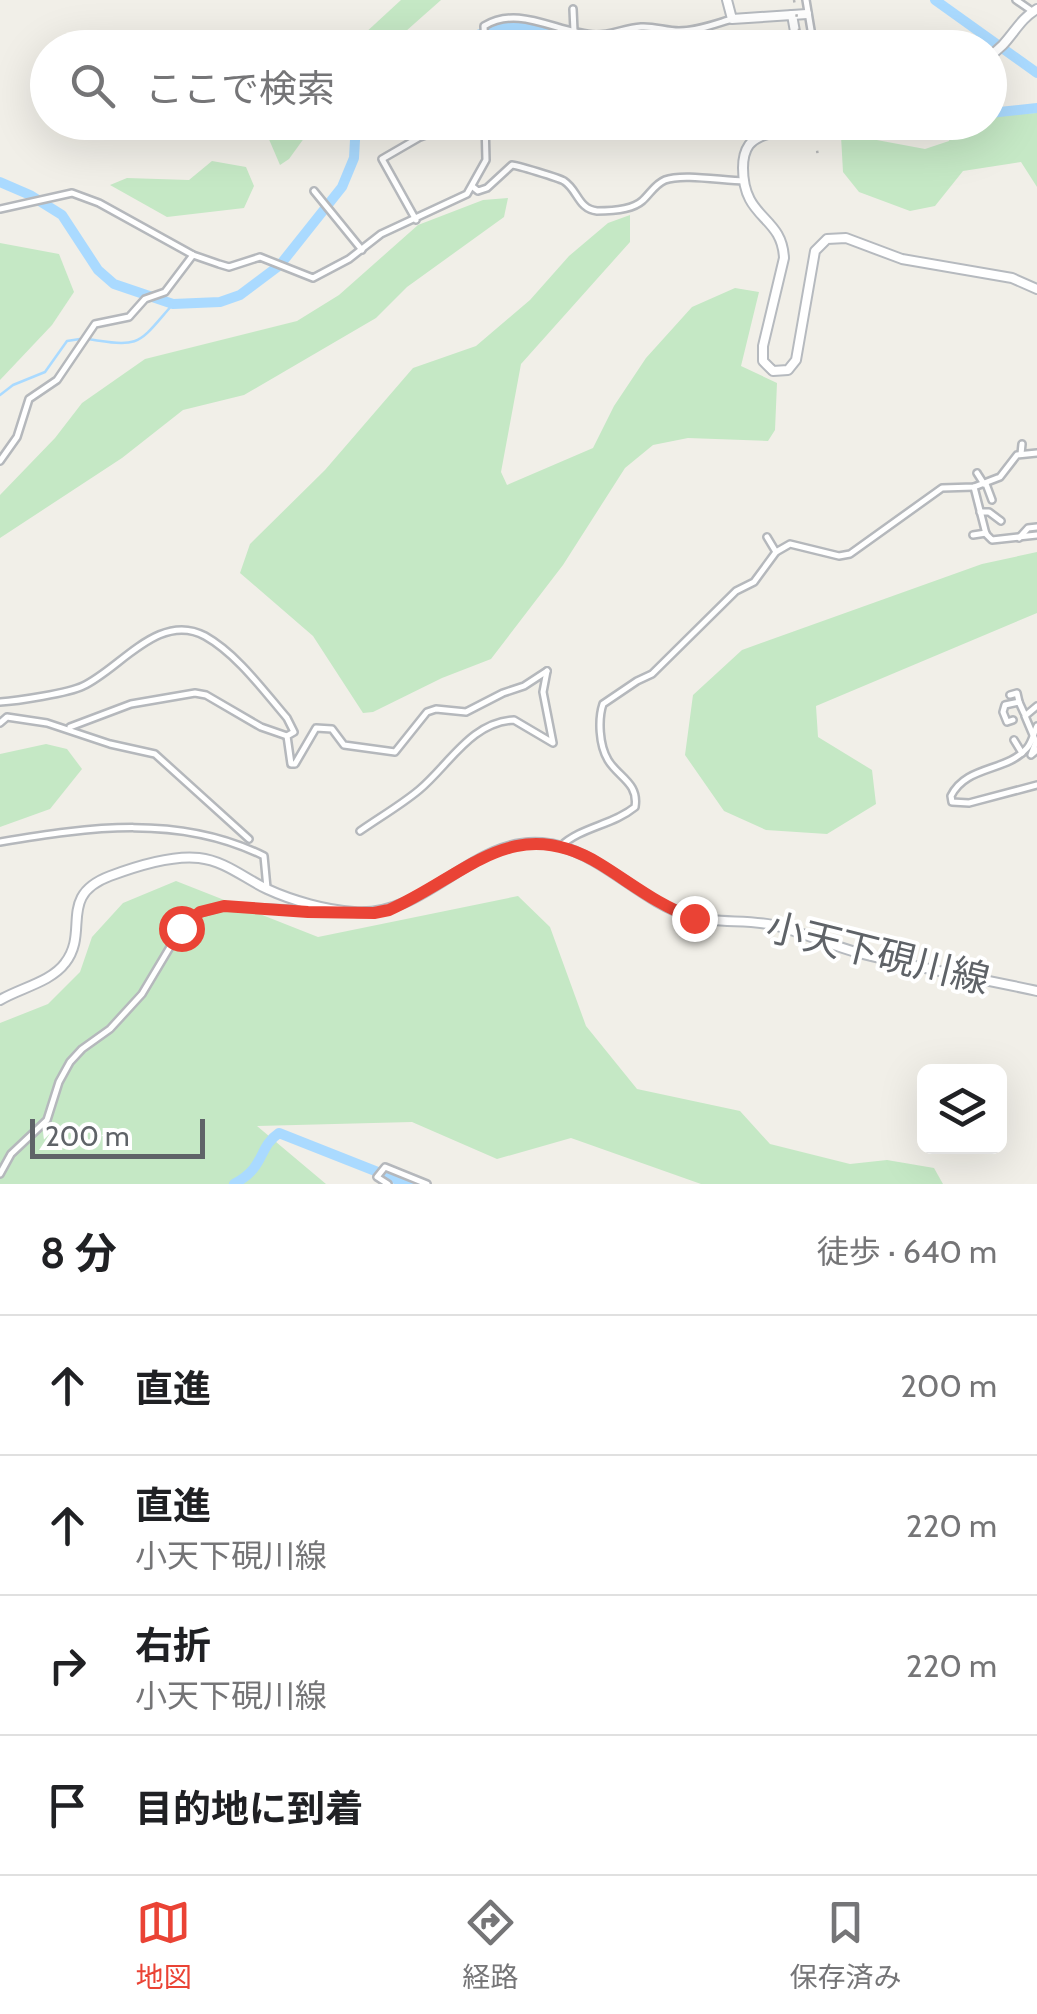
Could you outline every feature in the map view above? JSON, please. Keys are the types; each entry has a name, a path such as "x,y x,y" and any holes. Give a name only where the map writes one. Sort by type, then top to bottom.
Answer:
{"main road":[{"path":"727,0 732,19 807,14"},
{"path":"1007,37 1035,10"},
{"path":"792,15 795,30"},
{"path":"754,140 744,154 748,201 784,246 763,346 764,361 773,371 788,370 796,360 815,251 827,239 846,238 902,259 1012,278 1037,290"},
{"name":"小天下硯川線","path":"0,1000 62,968 74,942 78,904 93,884 112,875 195,857 216,861 267,889 352,912 389,910 507,847 525,842 561,846 597,862 674,911 694,918 776,926 862,953 1037,991"}],"street":[{"path":"806,0 813,30"},
{"path":"1016,0 1035,10"},
{"path":"573,10 574,30"},
{"path":"484,30 494,20 526,18 570,30"},
{"path":"632,30 696,30 732,19"},
{"path":"415,140 382,159 416,220"},
{"path":"0,209 72,193 99,202 193,255 229,268 256,258 313,278 362,250 381,234 467,194 486,160 485,140"},
{"path":"473,187 487,188 512,165 519,165 565,181 584,208 594,211 620,210 639,204 660,182 674,178 744,182"},
{"path":"314,191 362,250"},
{"path":"0,461 18,438 29,399 57,380 95,324 129,317 144,299 165,292 193,255"},
{"path":"561,846 635,806 633,788 607,759 600,726 603,704 652,674 736,591 754,582 776,552 790,544 840,556 850,554 942,488 985,484 1000,477 1021,454 1022,444"},
{"path":"1021,454 1037,453"},
{"path":"977,473 992,500"},
{"path":"974,486 986,533 992,540 1037,535"},
{"path":"980,512 989,512 1001,521"},
{"path":"1019,538 1028,528 1037,527"},
{"path":"973,536 986,533"},
{"path":"767,537 776,552"},
{"path":"0,702 82,687 130,652 170,630 186,629 214,642 264,691 294,732 287,736 262,727 206,695 195,693 131,704 67,728"},
{"path":"287,736 290,764 298,762 316,728 332,729 344,745 394,752 427,712 466,712 548,671 544,692 553,743 514,720 494,724 474,736 420,789 360,831"},
{"path":"1010,695 1016,694 1035,730 1031,754 1037,750"},
{"path":"1013,720 1007,722 1005,705 1019,702"},
{"path":"1025,716 1037,706"},
{"path":"0,723 6,717 67,728 110,744 155,754 249,839 123,826 0,842"},
{"path":"1035,730 1029,747 1012,760 992,765 952,790 952,802 968,803 1037,785"},
{"path":"1014,740 1022,752"},
{"path":"222,838 264,856 267,889"},
{"path":"0,1174 11,1154 46,1120 70,1062 142,994 186,922 200,912 235,906 352,912"},
{"path":"388,1184 377,1177 385,1167 427,1184"}],"green space":[{"path":"401,0 441,0 407,30 368,30"},
{"path":"1037,113 1037,187 1021,162 963,171 935,206 910,211 859,192 843,172 841,140 877,140 925,149 949,140 1007,140 1007,114"},
{"path":"269,140 303,140 289,159 280,165"},
{"path":"212,161 246,167 254,186 244,208 167,217 110,185 127,178 189,180"},
{"path":"508,198 504,217 407,287 376,318 244,395 183,410 122,458 0,538 0,495 55,438 82,403 145,359 297,321 339,295 418,225 483,200"},
{"path":"630,215 630,242 521,364 501,472 507,485 593,448 614,406 646,358 692,307 735,288 759,292 741,366 777,383 775,430 768,441 688,438 653,445 625,468 563,565 491,659 363,713 313,636 240,573 250,544 325,470 413,368 476,346 530,300 569,256 608,223"},
{"path":"0,243 59,254 74,292 52,325 0,380"},
{"path":"1037,552 1037,613 816,706 818,737 872,770 876,804 827,834 766,830 724,811 685,755 693,695 742,650 982,564"},
{"path":"46,744 67,749 82,769 50,809 0,827 0,754"},
{"path":"176,881 318,937 518,896 550,927 586,1026 637,1089 740,1111 770,1144 850,1164 887,1160 934,1168 943,1184 701,1184 571,1138 497,1159 412,1122 257,1126 326,1184 0,1184 0,1023 48,1004 80,972 92,937 123,903"}],"waterway":[{"path":"935,0 977,30"},
{"path":"492,30 516,26 547,30"},
{"path":"1007,52 1037,73"},
{"path":"1007,111 1037,108"},
{"path":"0,182 62,215 98,270 114,284 173,304 220,302 240,295 280,265 342,187 354,158 355,140"},
{"path":"88,339 119,343 138,340 173,304"},
{"path":"0,395 45,372 67,341 80,339"},
{"path":"234,1184 252,1171 279,1133 408,1184"}],"railway":[{"path":"794,0 799,30"},
{"path":"816,140 818,157"}],"route":[{"path":"181,928 200,912 224,906 308,912 389,910 487,856 525,842 561,846 597,862 674,911 694,918"}]}
